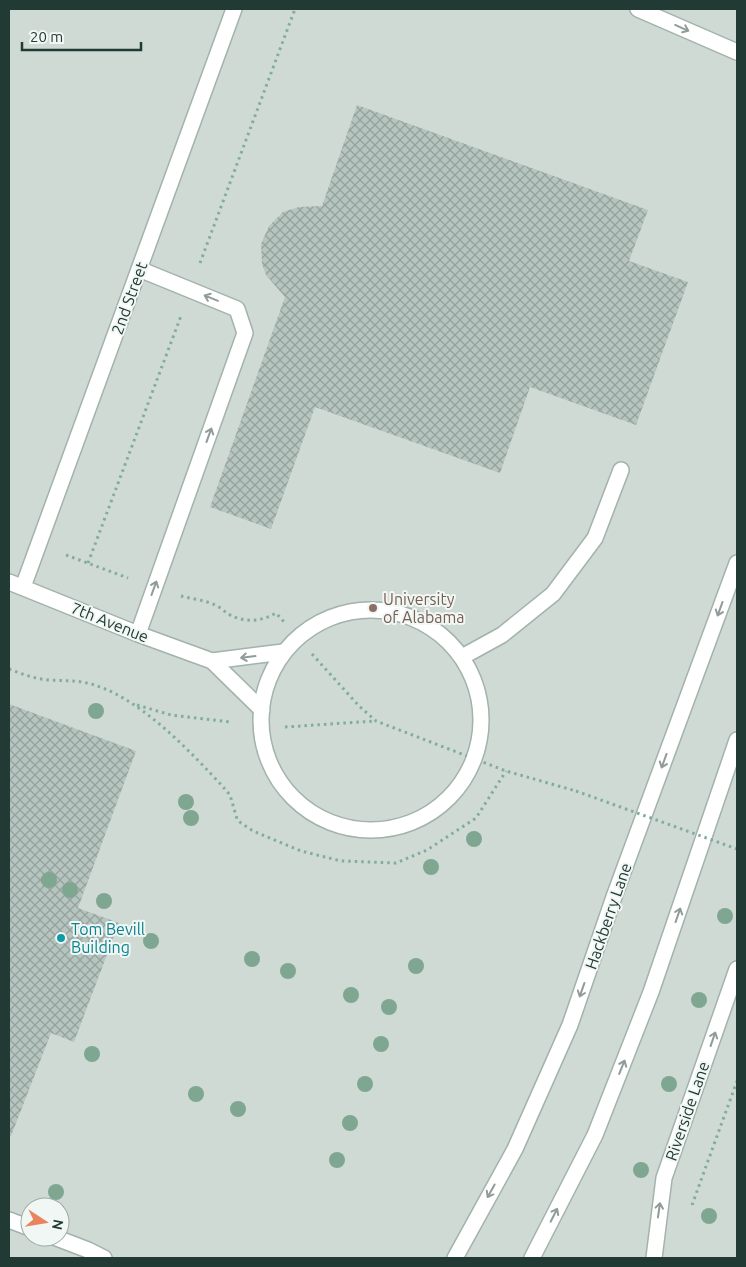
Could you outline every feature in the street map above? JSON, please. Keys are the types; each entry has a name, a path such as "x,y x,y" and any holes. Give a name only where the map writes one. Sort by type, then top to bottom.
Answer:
{"street":[{"name":"2nd Street","path":"23,587 234,9"},
{"path":"638,9 737,52"},
{"path":"138,634 245,333 237,309 139,269"},
{"path":"462,656 502,635 553,594 595,538 621,470"},
{"name":"Hackberry Lane","path":"455,1258 515,1149 570,1025 614,894 737,563"},
{"name":"7th Avenue","path":"9,582 138,634 212,661 262,710"},
{"path":"372,609 406,614 438,631 462,656 477,688 482,723 475,758 456,791 427,816 391,829 354,830 317,818 287,794 267,762 260,725 264,687 283,652 306,630 337,614 372,609"},
{"name":"7th Avenue","path":"212,661 283,652"},
{"path":"532,1258 598,1126 651,992 737,740"},
{"name":"Riverside Lane","path":"654,1258 664,1178 737,969"},
{"path":"70,1243 104,1258"}],"path":[{"path":"298,638 358,706 376,721 506,771 576,791 737,849"},
{"path":"9,669 35,679 86,682 100,686 132,703 182,745 226,788 237,819 241,823 253,831 302,851 341,861 396,863 427,850 476,818 506,771"},
{"path":"690,1210 737,1081"}],"shaded area":[{"name":"University of Alabama","path":"9,9 737,9 737,1258 9,1258"}],"building":[{"path":"357,105 648,210 629,261 688,282 636,425 530,387 500,473 315,407 271,529 210,507 285,297 266,275 262,264 261,244 269,226 283,212 299,207 322,206"},
{"name":"Tom Bevill Building","path":"9,704 136,751 78,908 119,923 74,1042 51,1033 11,1136 9,1136"}],"place":[{"name":"University of Alabama","path":"373,608"},
{"name":"Tom Bevill Building","path":"61,938"}]}
